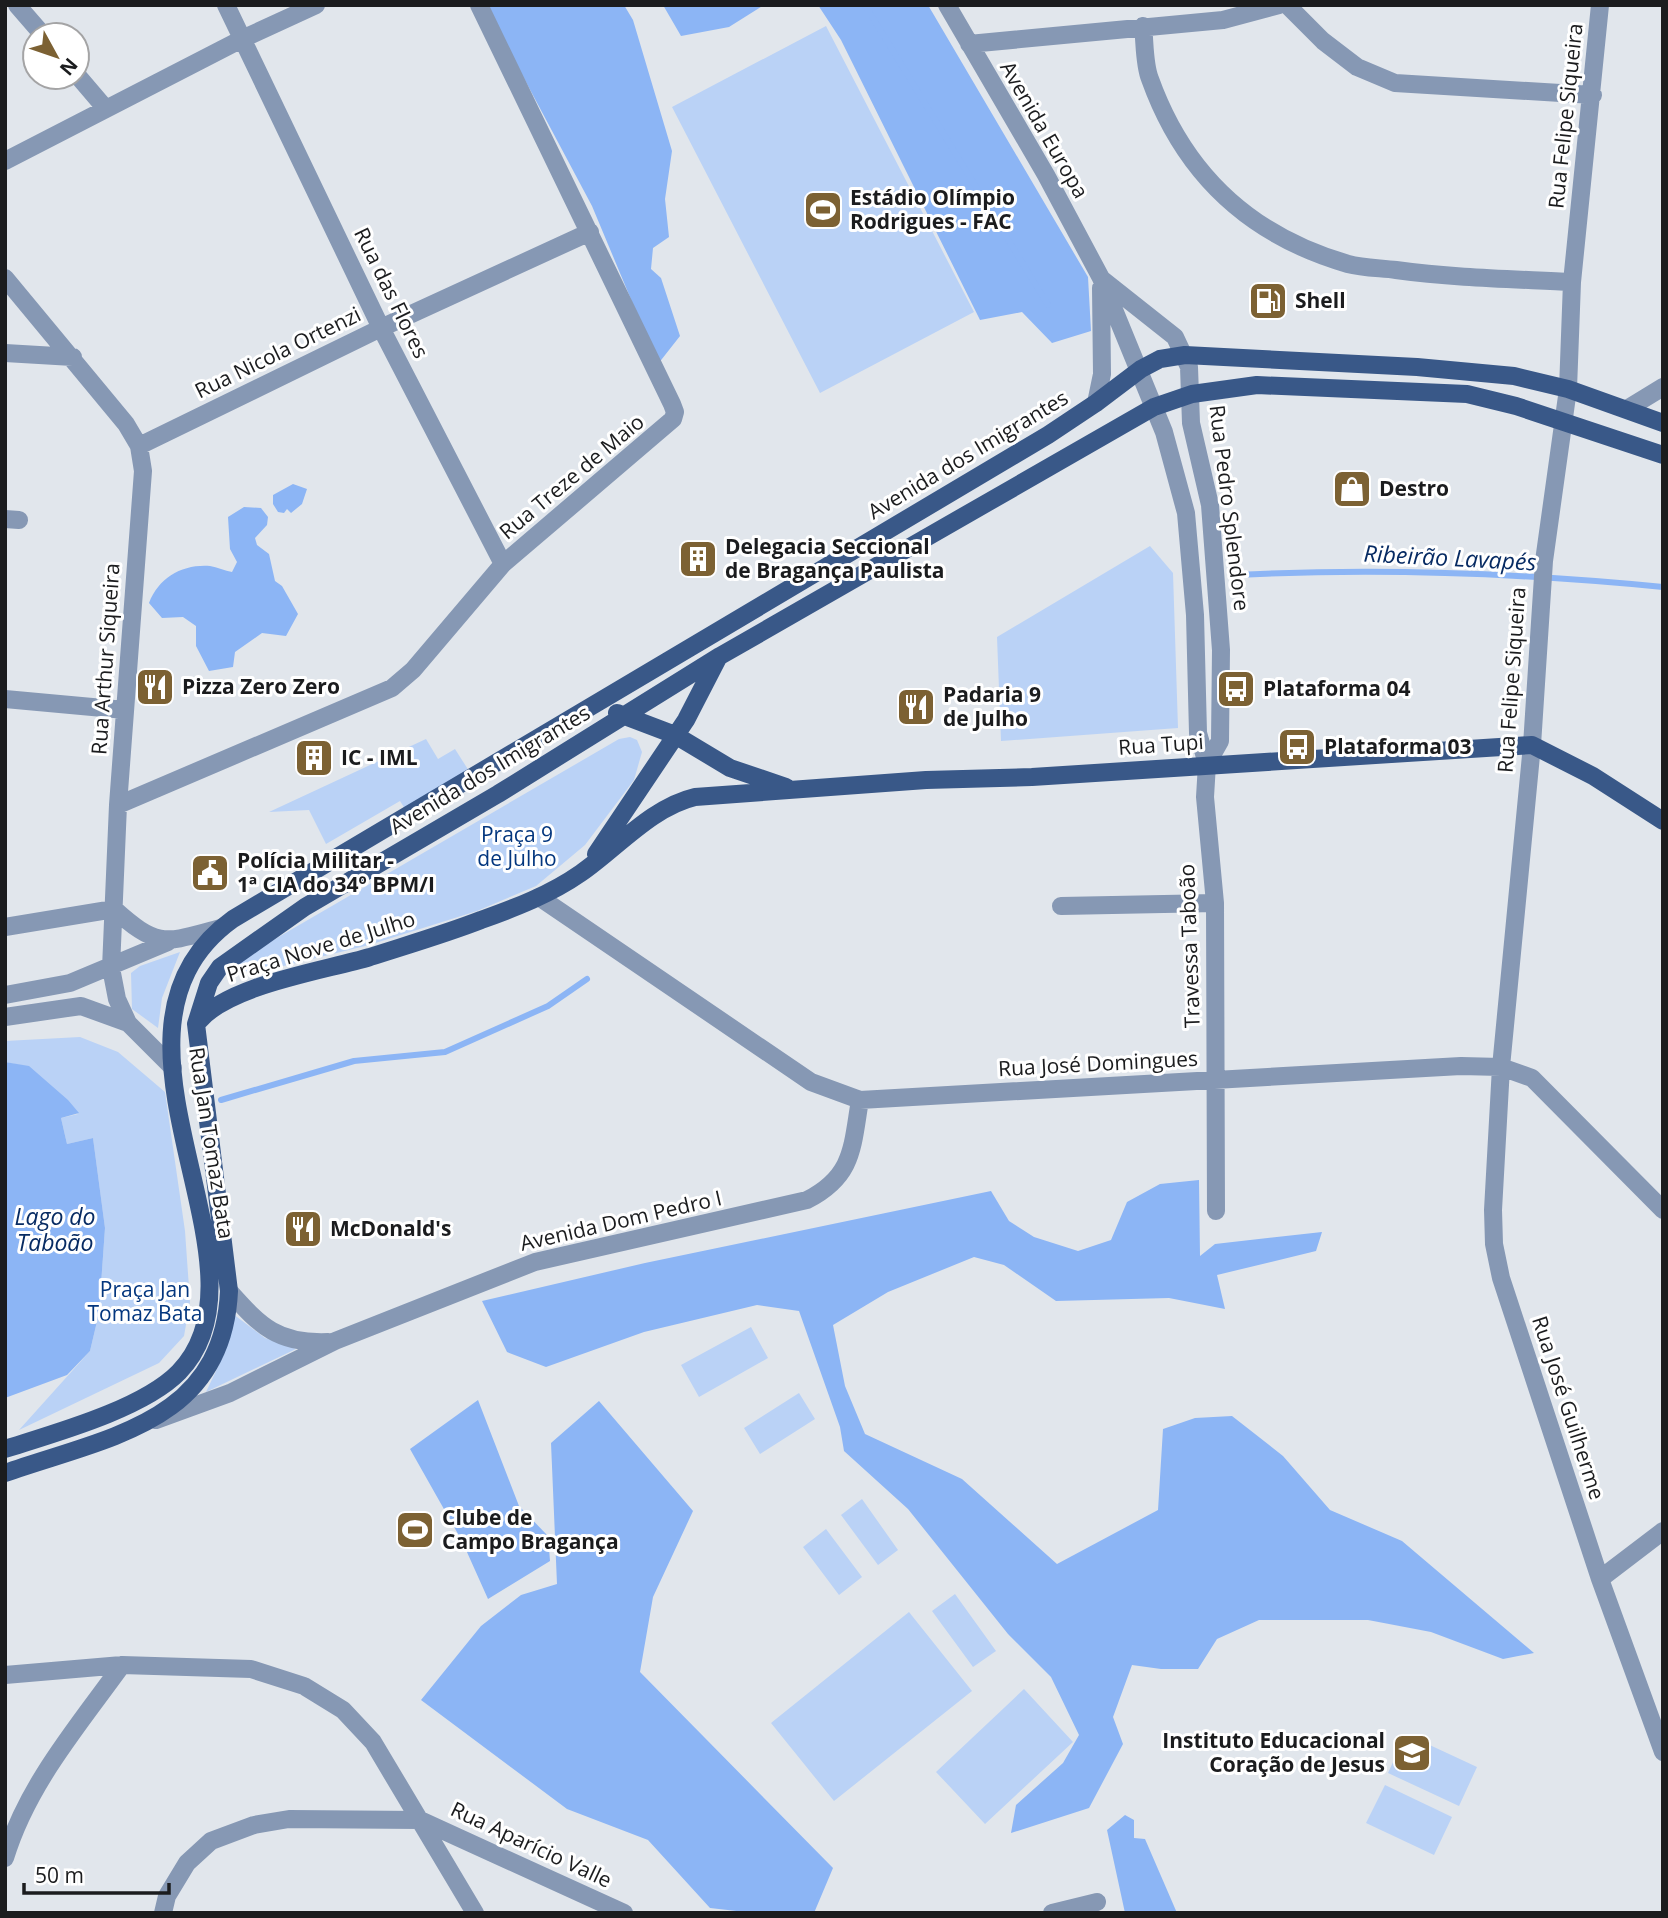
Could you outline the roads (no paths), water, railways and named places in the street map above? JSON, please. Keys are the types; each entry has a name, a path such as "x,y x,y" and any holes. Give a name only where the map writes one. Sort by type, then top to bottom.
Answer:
{"main road":[{"name":"Avenida dos Imigrantes","path":"174,1007 188,968 221,928 597,705 1096,403 1140,369 1160,359 1185,355 1431,368 1514,376 1567,389 1663,423"},
{"name":"Avenida dos Imigrantes","path":"196,1024 209,983 220,967 253,941 305,907 720,656 1154,407 1192,394 1271,385 1467,394 1493,398 1663,455"},
{"path":"581,873 617,826 675,735 720,656"},
{"name":"Rua Tupi","path":"597,705 675,735 730,768 793,789"},
{"name":"Rua Tupi","path":"581,873 681,800 793,789 1532,745"},
{"path":"1532,745 1593,776 1663,821"},
{"name":"Praça Nove de Julho","path":"196,1024 219,1002 241,993 477,922 539,897 581,873"},
{"name":"Rua Jan Tomaz Bata","path":"5,1449 130,1405 156,1391 179,1371 195,1350 206,1323 209,1287 203,1232 173,1068 174,1007"},
{"name":"Rua Jan Tomaz Bata","path":"196,1024 229,1291"},
{"path":"5,1473 152,1421 182,1399 202,1378 217,1350 224,1327 229,1291"}],"street":[{"path":"18,5 31,21"},
{"name":"Rua das Flores","path":"226,5 381,328 503,564"},
{"path":"5,161 242,39 316,5"},
{"name":"Rua Treze de Maio","path":"118,805 392,688 413,670 503,564 667,426 675,412 479,5"},
{"name":"Avenida Europa","path":"947,5 1046,175 1101,278 1140,369"},
{"path":"969,44 1223,20 1279,5"},
{"path":"1287,5 1357,67 1395,83 1592,95"},
{"name":"Rua Felipe Siqueira","path":"1501,1066 1532,745 1540,599 1567,389 1572,282 1600,5"},
{"path":"1143,26 1149,77 1179,141 1215,190 1259,222 1302,246 1350,264 1416,273 1572,282"},
{"path":"91,91 106,109"},
{"name":"Rua Nicola Ortenzi","path":"139,446 381,328 590,232"},
{"name":"Rua Arthur Siqueira","path":"5,278 73,357 126,424 139,446 143,471 118,805 111,968 117,999 128,1023 173,1068"},
{"name":"Avenida Europa","path":"1101,278 1175,337 1185,355"},
{"name":"Avenida Europa","path":"1096,403 1102,374 1101,278"},
{"path":"5,353 73,357"},
{"name":"Rua Pedro Splendore","path":"1185,355 1192,394 1191,423 1210,505 1221,650 1221,733 1207,764"},
{"name":"Rua Pedro Splendore","path":"1140,369 1164,432 1186,513 1195,615 1198,733 1207,764"},
{"path":"1627,409 1663,387"},
{"path":"5,699 125,710"},
{"name":"Travessa Taboão","path":"1207,764 1205,797 1215,903 1216,1211"},
{"name":"Rua José Domingues","path":"539,897 811,1082 860,1100 1461,1066 1501,1066 1532,1078 1663,1210"},
{"path":"1061,906 1215,903"},
{"path":"5,927 114,909 135,926 168,942"},
{"path":"5,995 70,983 168,942 221,928"},
{"path":"5,1017 81,1006 128,1023"},
{"name":"Rua José Guilherme","path":"1501,1066 1493,1210 1501,1278 1600,1579 1663,1752"},
{"name":"Avenida Dom Pedro I","path":"152,1421 230,1393 335,1341 536,1262 807,1200 828,1189 841,1176 850,1156 860,1100"},
{"path":"229,1291 253,1319 282,1338 306,1343 335,1341"},
{"path":"1600,1579 1663,1531"},
{"path":"5,1858 15,1824 34,1789 122,1665"},
{"path":"5,1675 122,1665 251,1669 304,1686 343,1710 373,1742 475,1913"},
{"path":"163,1913 167,1896 187,1863 211,1840 254,1825 289,1819 420,1820"},
{"name":"Rua Aparício Valle","path":"420,1820 624,1913"},
{"path":"1052,1913 1097,1902"}],"waterway":[{"name":"Ribeirão Lavapés","path":"865,5 1048,305"},
{"name":"Ribeirão Lavapés","path":"1236,575 1450,573 1663,587"},
{"name":"Ribeirão Lavapés","path":"221,1100 354,1061 445,1052 548,1006 587,979"}],"place":[{"name":"Estádio Olímpio Rodrigues - FAC","path":"823,210"},
{"name":"Shell","path":"1268,301"},
{"name":"Destro","path":"1352,489"},
{"name":"Delegacia Seccional de Bragança Paulista","path":"698,559"},
{"name":"Pizza Zero Zero","path":"155,687"},
{"name":"Plataforma 04","path":"1236,689"},
{"name":"Padaria 9 de Julho","path":"916,707"},
{"name":"Plataforma 03","path":"1297,747"},
{"name":"IC - IML","path":"314,758"},
{"name":"Polícia Militar - 1ª CIA do 34º BPM/I","path":"210,873"},
{"name":"McDonald's","path":"303,1229"},
{"name":"Clube de Campo Bragança","path":"415,1530"},
{"name":"Instituto Educacional Coração de Jesus","path":"1412,1753"}],"park label":[{"name":"Praça 9 de Julho","path":"517,847"},
{"name":"Praça Jan Tomaz Bata","path":"145,1302"}],"water label":[{"name":"Lago do Taboão","path":"55,1230"}]}
